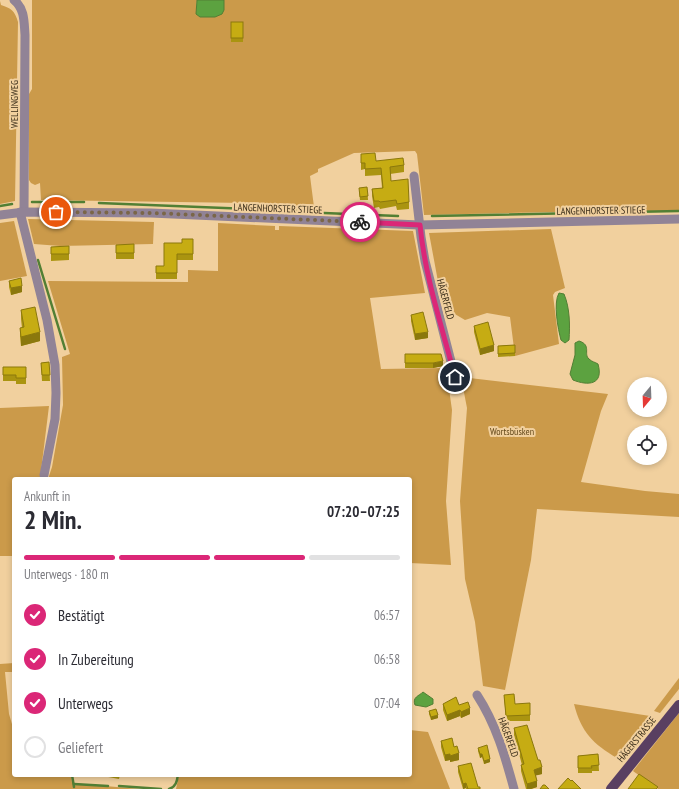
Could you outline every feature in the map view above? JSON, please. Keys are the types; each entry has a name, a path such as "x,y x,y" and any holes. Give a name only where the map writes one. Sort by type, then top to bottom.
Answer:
{"main road":[{"name":"HÄGERSTRASSE","path":"611,789 679,705"}],"street":[{"name":"WELLINGWEG","path":"14,0 23,12 25,35 22,212"},
{"name":"HÄGERFELD","path":"414,176 425,261 455,377"},
{"name":"LANGENHORSTER STIEGE","path":"0,215 22,212 151,213 420,225 679,219"},
{"path":"22,212 27,246 47,320 55,364 55,419 44,475"},
{"name":"HÄGERFELD","path":"477,695 483,704 500,740 514,789"}],"green space":[{"path":"32,0 197,0 196,7 224,10 224,0 679,0 679,212 549,212 424,215 417,154 415,151 354,153 318,169 318,172 310,176 314,207 246,203 41,200 40,183 35,185 29,180 29,94 32,89"},
{"path":"0,1 1,5 7,7 14,13 18,22 15,201 0,204"},
{"path":"28,219 154,222 153,244 60,246 34,244"},
{"path":"14,221 27,276 0,281 0,223"},
{"path":"218,223 275,226 275,230 279,230 279,226 413,231 425,293 370,298 381,369 446,368 452,410 446,501 451,565 412,563 412,477 49,477 52,467 63,405 62,357 70,354 48,281 188,282 188,270 218,271"},
{"path":"551,229 565,288 555,292 553,295 559,344 515,356 510,317 487,313 465,320 448,310 446,303 442,303 429,233"},
{"name":"Wortsbüsken","path":"461,377 608,394 601,411 581,482 679,494 679,517 537,509 531,560 505,690 483,686 475,622 465,579 460,501 467,408"},
{"path":"49,406 40,477 12,477 12,556 0,556 0,408"},
{"path":"12,663 12,672 5,672 9,714 12,724 12,777 71,777 72,783 139,789 0,789 0,664"},
{"path":"679,678 679,689 660,713 654,711"},
{"path":"574,704 650,716 617,758 601,748 584,730"},
{"path":"679,713 679,789 658,789 633,771"},
{"path":"412,730 428,732 450,789 176,789 179,777 412,777"}],"shaded area":[{"path":"197,0 224,0 224,10 222,14 215,17 200,17 196,14"},
{"path":"559,293 564,294 568,311 569,340 565,343 561,340 557,316 556,303"},
{"path":"579,341 586,347 587,357 591,361 598,364 599,376 597,380 593,382 584,383 573,380 570,374 575,355 575,343"},
{"path":"423,692 433,699 433,704 426,707 415,705 415,698"}],"building":[{"path":"231,22 243,22 243,38 231,38"},
{"path":"375,153 376,161 403,158 404,165 390,167 391,181 408,179 409,202 397,204 396,200 380,202 374,201 372,189 383,188 381,168 365,169 365,163 361,163 361,154"},
{"path":"367,187 368,196 360,197 359,188"},
{"path":"182,239 193,239 193,254 177,254 177,273 156,273 156,266 164,266 164,243 182,243"},
{"path":"134,244 134,253 116,253 116,245"},
{"path":"69,246 69,254 51,254 51,247"},
{"path":"21,278 22,286 11,288 9,281"},
{"path":"35,307 40,332 21,337 20,328 24,327 21,310"},
{"path":"423,312 428,332 415,334 411,315"},
{"path":"488,322 494,345 480,349 474,326"},
{"path":"515,345 515,353 498,354 498,346"},
{"path":"405,354 441,354 443,361 433,363 405,363"},
{"path":"49,362 50,375 42,375 41,363"},
{"path":"3,367 26,367 26,378 16,378 16,375 3,375"},
{"path":"514,694 515,704 530,703 530,715 506,716 504,695"},
{"path":"456,697 459,705 468,702 470,708 461,712 460,710 447,715 443,704"},
{"path":"436,709 438,715 431,717 429,711"},
{"path":"527,725 538,760 540,760 542,767 534,770 537,781 527,784 521,765 524,764 514,728"},
{"path":"452,738 454,747 457,746 459,753 450,756 450,754 445,755 441,741"},
{"path":"487,745 490,759 484,761 478,748"},
{"path":"598,754 599,765 591,766 592,768 578,768 578,756"},
{"path":"471,763 478,787 480,787 480,789 468,789 466,783 463,784 458,766"},
{"path":"639,774 658,787 656,789 628,789"},
{"path":"568,778 571,781 572,780 581,789 558,789"},
{"path":"543,785 545,785 549,789 540,789"}],"waterway":[{"path":"32,202 84,202"},
{"path":"99,203 303,211"},
{"path":"0,206 12,204"},
{"path":"432,216 679,211"},
{"path":"324,213 398,216"},
{"path":"38,260 65,349"},
{"path":"72,777 74,787"},
{"path":"169,789 175,785 178,777"},
{"path":"74,784 108,786"},
{"path":"119,786 161,789"}],"way so far":[{"path":"56,212 151,213 360,222"}],"route":[{"path":"360,222 420,225 425,261 431,288 455,377"}]}
